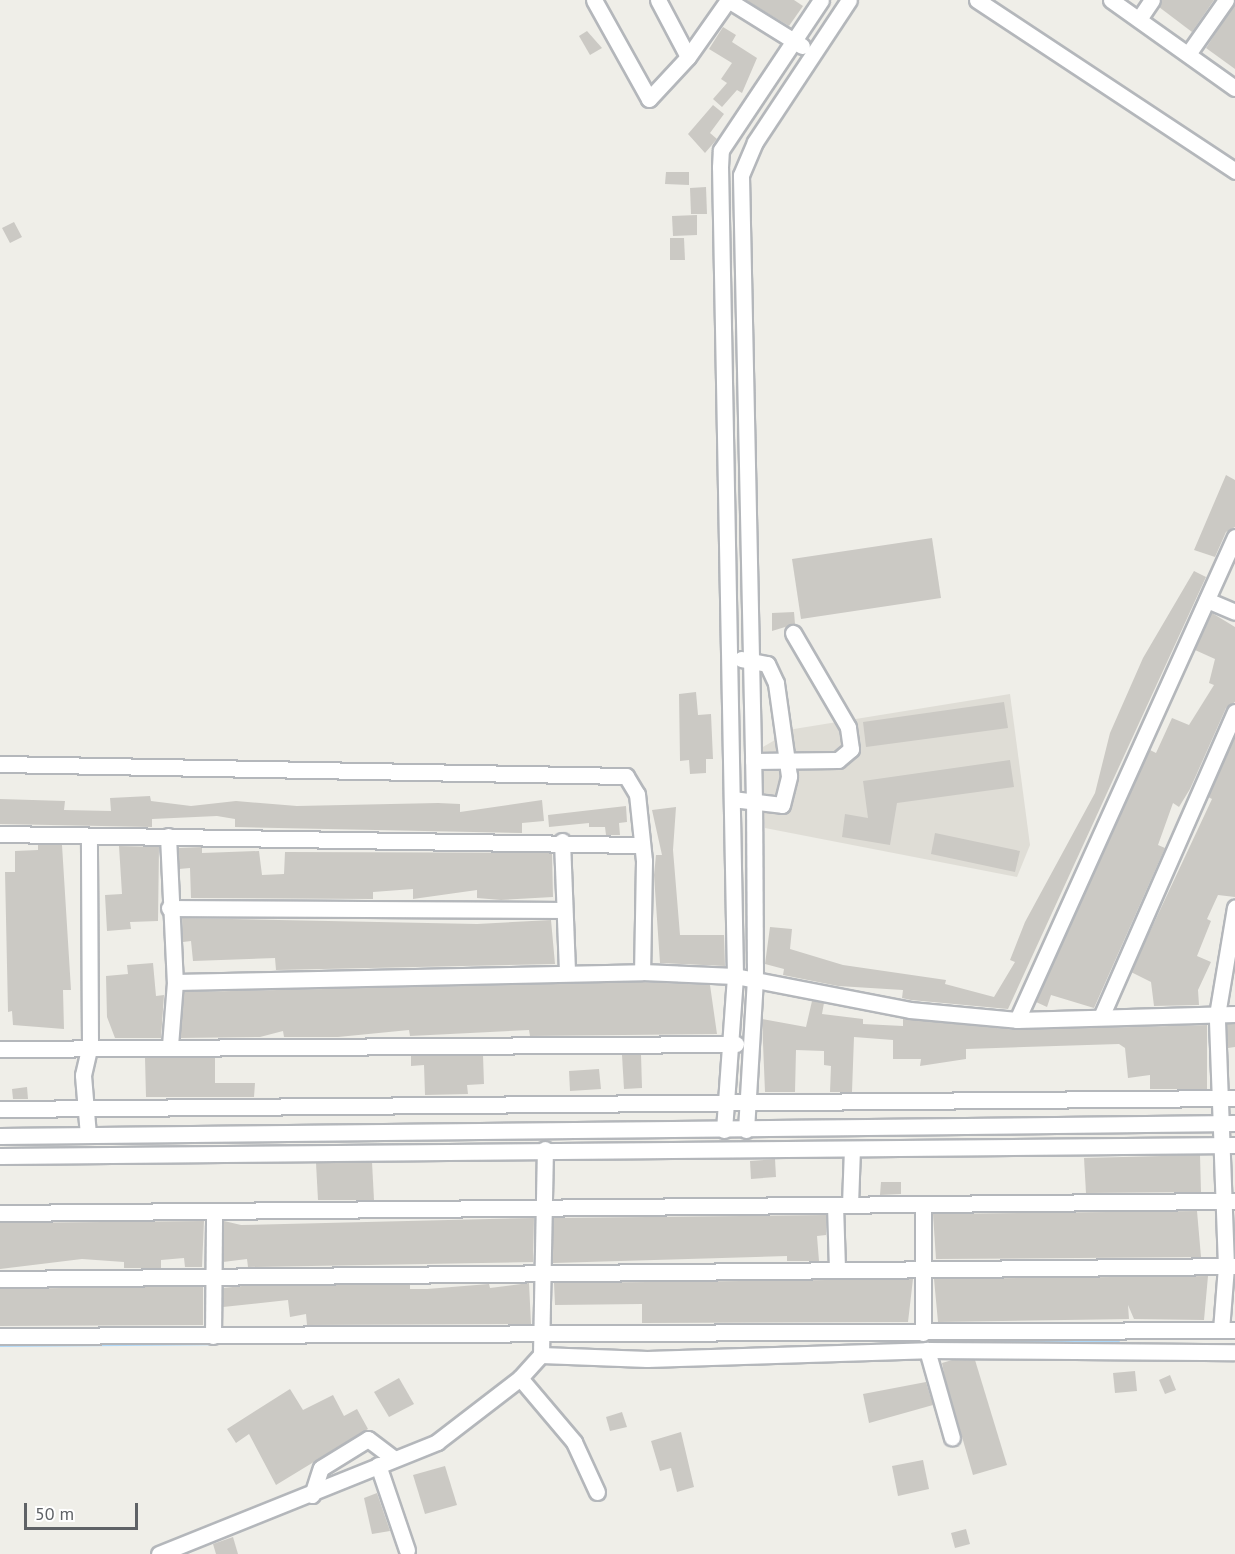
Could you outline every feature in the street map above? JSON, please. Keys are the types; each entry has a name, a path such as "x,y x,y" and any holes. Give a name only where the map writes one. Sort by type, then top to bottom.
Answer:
{"street":[{"path":"594,0 649,99 688,57 728,0 813,52"},
{"path":"658,0 688,57"},
{"path":"724,1130 726,1045 735,976 721,150 821,0"},
{"path":"746,1130 748,1043 755,979 747,378 741,175 755,142 849,0"},
{"path":"977,0 1235,171"},
{"path":"1111,0 1235,88"},
{"path":"1139,19 1152,0"},
{"path":"1188,54 1226,0"},
{"path":"726,378 747,378"},
{"path":"1017,1020 1235,537"},
{"path":"1207,600 1235,612"},
{"path":"753,761 838,760 847,756 851,738 793,633"},
{"path":"729,657 767,664 780,694 788,761 787,801 782,805 732,799"},
{"path":"1101,1017 1235,712"},
{"path":"0,764 615,773 636,787 639,845 644,861 642,972"},
{"path":"0,834 89,837 562,841 639,845"},
{"path":"168,836 169,908 175,982 170,1046"},
{"path":"88,1135 84,1109 84,1058 90,1044 89,837"},
{"path":"562,841 562,910 567,971"},
{"path":"0,1336 541,1336 1228,1330 1231,1266 1228,1201 1218,1145 1216,1015 1235,907"},
{"path":"169,908 562,910"},
{"path":"175,982 567,971 642,972 735,976 910,1010 1017,1020 1235,1014"},
{"path":"0,1049 90,1044 170,1046 726,1045 748,1043"},
{"path":"0,1109 1235,1098"},
{"path":"0,1136 746,1130 1235,1123"},
{"path":"0,1156 545,1149 1235,1145"},
{"path":"159,1554 312,1495 448,1436 520,1377 541,1355 544,1273 542,1209 545,1149"},
{"path":"837,1269 842,1205 852,1149"},
{"path":"0,1213 214,1213 842,1205 923,1208 1228,1201"},
{"path":"923,1208 923,1333"},
{"path":"213,1336 214,1213"},
{"path":"0,1279 1231,1266"},
{"path":"541,1355 647,1359 927,1350 1235,1352"},
{"path":"927,1350 952,1438"},
{"path":"520,1377 574,1442 597,1492"},
{"path":"312,1495 321,1468 368,1439 393,1458"},
{"path":"378,1465 407,1550"}],"shaded area":[{"path":"1010,694 1030,845 1017,877 765,828 761,748 794,729"}],"building":[{"path":"746,0 794,0 803,6 789,26"},
{"path":"1162,0 1214,0 1192,32 1159,7"},
{"path":"1235,3 1235,69 1206,48"},
{"path":"723,27 736,35 732,42 757,58 742,93 737,90 722,107 713,99 727,83 721,79 732,63 709,49"},
{"path":"587,31 602,48 590,55 579,36"},
{"path":"713,105 724,114 710,133 717,139 705,153 688,134"},
{"path":"666,172 689,172 689,185 665,184"},
{"path":"706,187 707,214 691,214 690,188"},
{"path":"697,215 697,235 673,236 672,216"},
{"path":"14,222 22,237 10,243 2,228"},
{"path":"670,238 684,238 685,260 670,260"},
{"path":"1226,475 1235,480 1235,527 1226,532 1215,557 1194,550"},
{"path":"932,538 941,598 801,619 792,559"},
{"path":"1194,571 1206,577 1008,1009 911,1000 902,998 903,990 838,986 783,975 784,969 765,964 770,927 792,929 790,949 843,965 946,980 945,984 994,997 1015,962 1010,960 1025,922 1095,793 1110,733 1143,658"},
{"path":"794,612 795,624 772,631 772,613"},
{"path":"1212,613 1235,627 1235,702 1226,708 1190,789 1179,807 1173,803 1158,845 1165,848 1094,1008 1051,995 1047,1007 1036,1002 1150,750 1156,753 1172,718 1189,725 1214,685 1209,683 1215,659 1195,650"},
{"path":"696,692 698,715 711,714 713,759 706,759 706,773 690,774 689,760 680,761 679,694"},
{"path":"1004,702 1008,728 866,747 863,722"},
{"path":"1235,736 1235,897 1218,895 1207,919 1211,921 1197,956 1211,962 1198,990 1199,1005 1154,1006 1151,982 1131,972 1212,799 1208,797"},
{"path":"1010,760 1014,787 897,803 890,845 842,837 845,814 868,818 863,781"},
{"path":"150,796 151,801 191,806 236,801 297,806 460,804 460,812 542,800 544,821 522,823 522,833 235,827 235,819 217,816 152,819 152,827 0,824 0,799 65,801 64,810 111,811 110,798"},
{"path":"626,806 627,822 619,823 620,835 606,835 605,827 589,827 589,823 549,827 548,815"},
{"path":"676,807 673,850 680,935 724,935 725,966 660,963 654,875 656,855 662,855 652,810"},
{"path":"935,833 1020,851 1015,872 931,854"},
{"path":"38,844 62,845 71,990 63,990 64,1029 13,1025 12,1011 8,1012 5,872 15,872 15,851 38,850"},
{"path":"119,846 159,847 158,921 130,922 131,929 107,931 105,895 122,894"},
{"path":"202,847 202,853 259,851 262,875 284,874 285,852 552,853 553,897 501,900 477,898 477,890 413,899 413,889 373,892 373,899 191,898 190,868 179,869 178,848"},
{"path":"182,918 477,924 551,920 555,964 276,970 275,958 193,961 191,941 183,942"},
{"path":"153,963 156,996 164,995 161,1038 115,1038 107,1017 106,976 128,974 127,965"},
{"path":"642,982 710,985 717,1034 530,1036 529,1030 410,1036 409,1030 338,1037 284,1037 283,1031 260,1037 180,1038 184,992"},
{"path":"812,1001 824,1003 822,1014 863,1019 863,1024 903,1026 903,1019 1017,1030 1207,1025 1207,1089 1150,1089 1150,1075 1128,1078 1125,1048 1119,1044 966,1049 966,1059 920,1066 921,1059 893,1059 893,1040 854,1037 852,1092 830,1092 831,1066 824,1065 824,1051 796,1050 795,1092 765,1092 762,1019 806,1027"},
{"path":"1227,1024 1235,1024 1235,1047 1228,1048"},
{"path":"641,1054 642,1088 624,1089 622,1055"},
{"path":"483,1055 484,1084 467,1085 468,1094 425,1095 424,1065 411,1066 411,1056"},
{"path":"215,1057 215,1083 255,1083 254,1097 146,1097 145,1058"},
{"path":"599,1069 601,1089 570,1091 569,1071"},
{"path":"27,1087 28,1099 13,1099 12,1089"},
{"path":"1200,1155 1201,1192 1086,1193 1084,1158"},
{"path":"775,1159 776,1177 751,1179 750,1161"},
{"path":"372,1162 374,1200 318,1200 316,1163"},
{"path":"881,1182 901,1182 901,1194 880,1195"},
{"path":"1197,1211 1201,1257 936,1259 933,1214"},
{"path":"826,1215 826,1235 817,1236 819,1261 787,1261 787,1256 553,1263 553,1218"},
{"path":"534,1218 533,1262 248,1267 247,1259 223,1262 224,1221 241,1225"},
{"path":"204,1221 202,1267 185,1267 184,1258 161,1260 161,1268 124,1268 124,1262 82,1259 0,1269 0,1223"},
{"path":"1208,1276 1204,1320 1134,1319 1128,1305 1129,1319 938,1322 934,1279"},
{"path":"913,1279 908,1322 642,1323 642,1304 555,1305 554,1283"},
{"path":"529,1283 531,1324 307,1325 306,1314 290,1317 288,1300 223,1307 223,1288 242,1286 410,1284 410,1289 427,1289 489,1284 490,1288"},
{"path":"203,1287 203,1325 0,1326 0,1289"},
{"path":"952,1360 975,1360 1007,1465 973,1475 942,1363"},
{"path":"1135,1371 1137,1391 1115,1393 1113,1373"},
{"path":"1170,1375 1176,1390 1165,1394 1159,1380"},
{"path":"399,1378 414,1404 389,1417 374,1392"},
{"path":"926,1382 933,1405 869,1423 863,1394"},
{"path":"290,1389 303,1410 333,1395 344,1416 357,1409 368,1429 276,1485 249,1434 236,1443 227,1429"},
{"path":"622,1412 627,1427 610,1431 606,1417"},
{"path":"681,1432 694,1487 677,1492 671,1468 660,1471 651,1441"},
{"path":"923,1460 929,1489 898,1496 892,1466"},
{"path":"445,1466 457,1505 425,1514 413,1475"},
{"path":"377,1493 390,1531 372,1534 364,1498"},
{"path":"966,1529 970,1544 955,1548 951,1533"},
{"path":"233,1537 238,1554 216,1554 213,1544"}],"waterway":[{"path":"995,1339 1117,1340"},
{"path":"0,1344 213,1342"}]}
